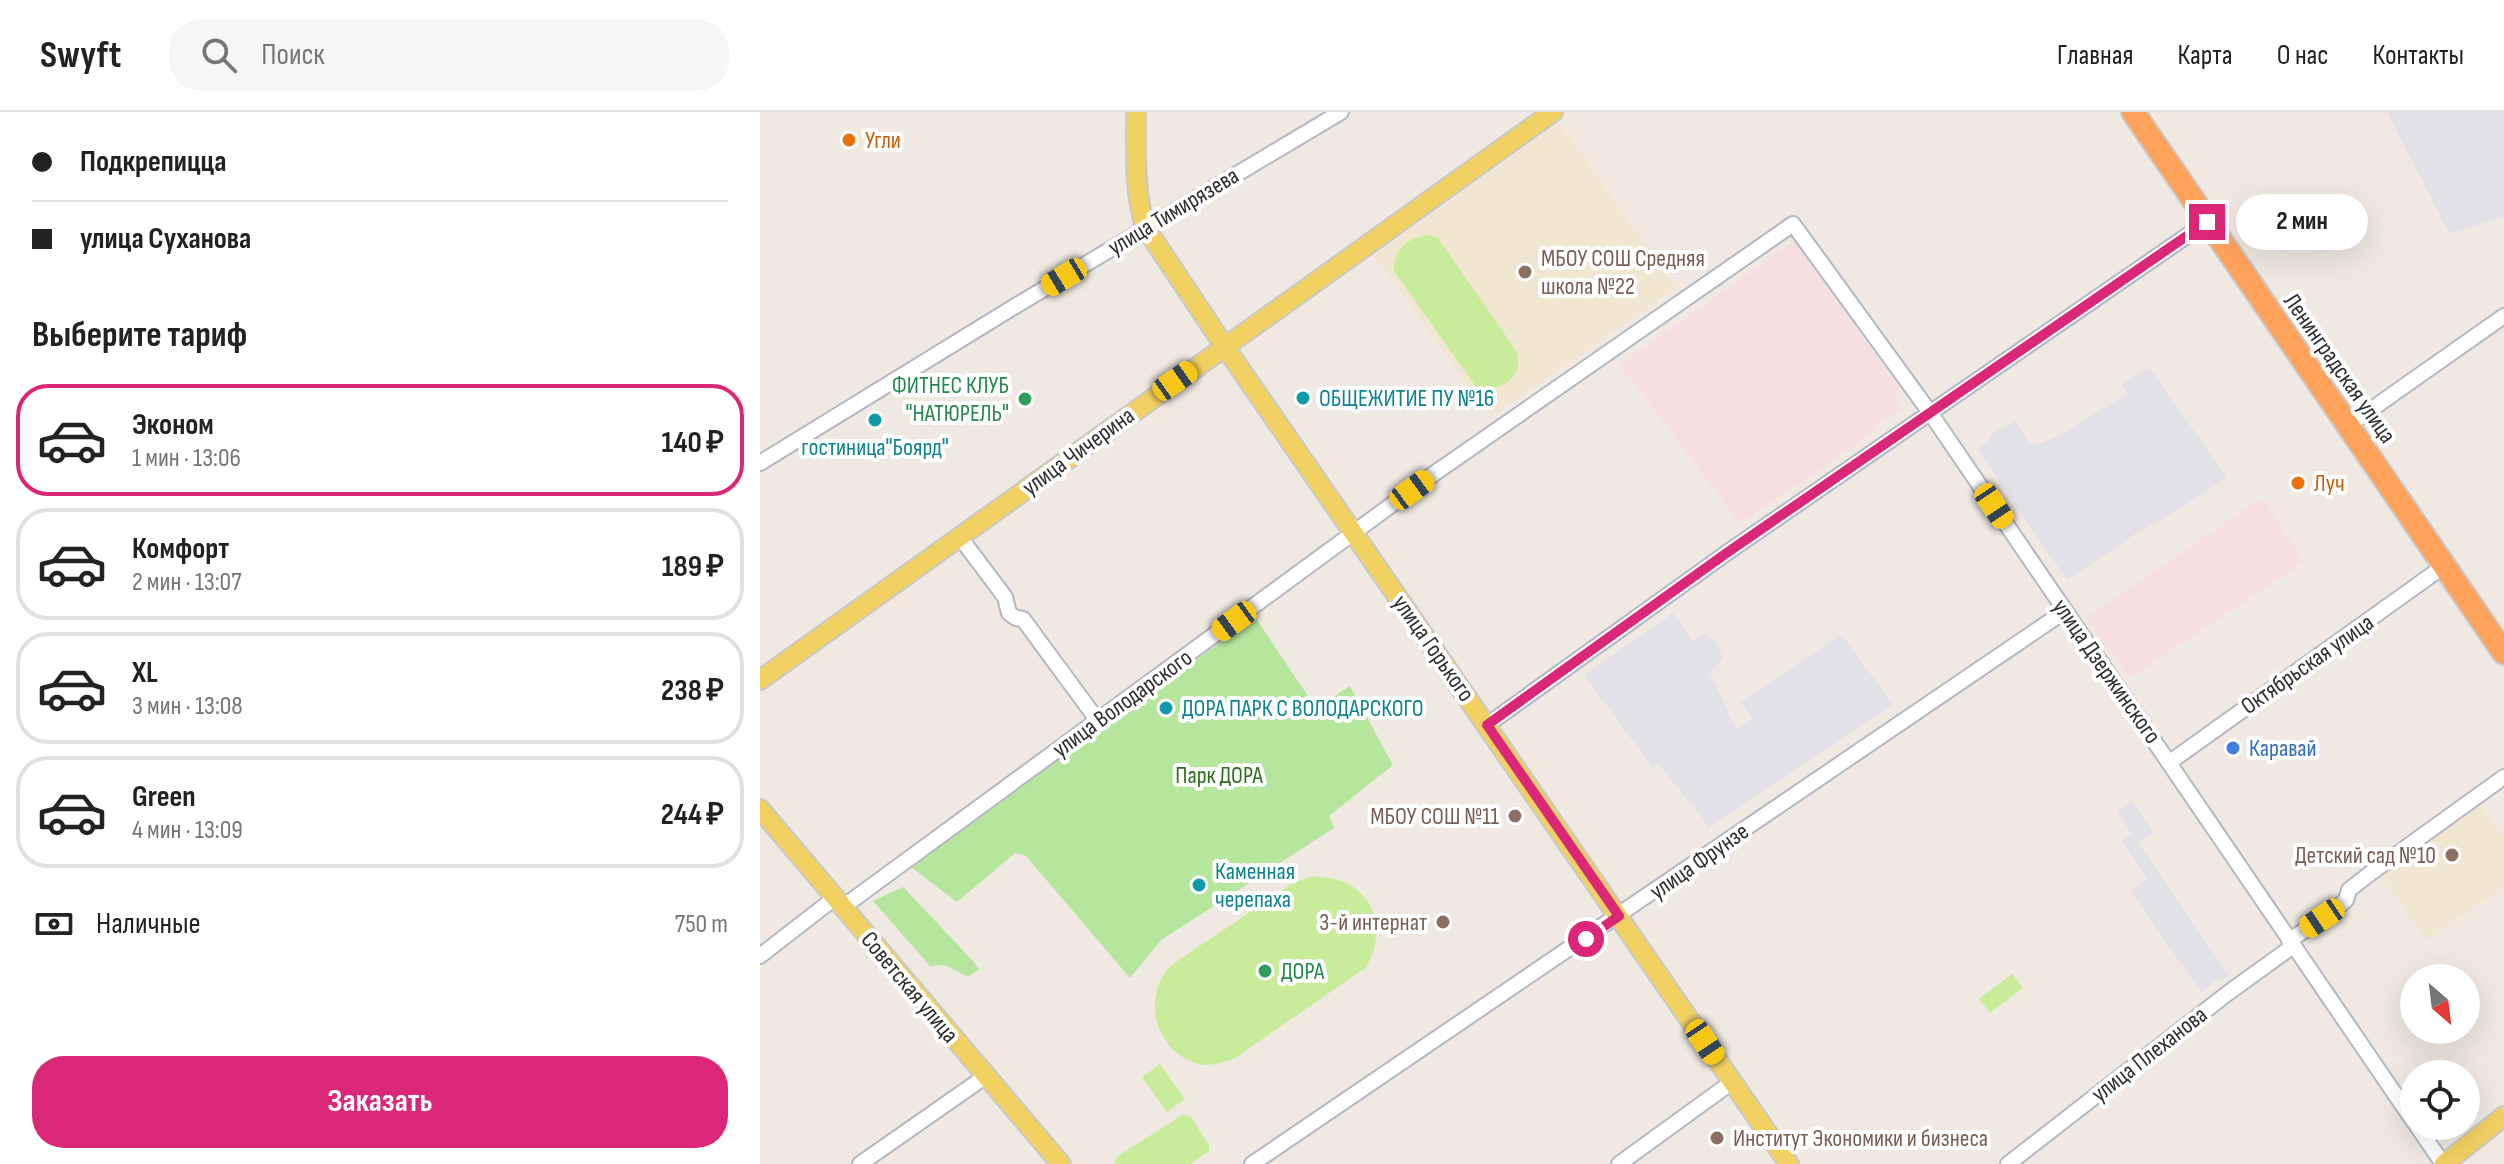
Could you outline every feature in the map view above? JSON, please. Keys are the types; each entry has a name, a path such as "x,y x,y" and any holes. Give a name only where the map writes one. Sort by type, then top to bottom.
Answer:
{"highway":[{"name":"Ленинградская улица","path":"2133,112 2504,653"}],"main road":[{"name":"улица Горького","path":"1136,112 1136,173 1145,227 1789,1164"},
{"name":"улица Чичерина","path":"760,680 1553,112"},
{"name":"Советская улица","path":"760,809 1061,1164"},
{"path":"2444,1164 2504,1116"}],"street":[{"name":"улица Тимирязева","path":"760,463 1145,227 1341,112"},
{"path":"1487,725 1728,552 2207,222"},
{"name":"улица Дзержинского","path":"1793,224 1931,414 2400,1101"},
{"name":"улица Володарского","path":"760,956 1098,721 1435,473 1793,224"},
{"path":"2349,425 2504,316"},
{"path":"959,536 1005,597 1009,613 1023,619 1098,721"},
{"name":"Октябрьская улица","path":"2170,762 2444,566"},
{"name":"улица Фрунзе","path":"1252,1164 2065,611"},
{"name":"улица Плеханова","path":"2008,1164 2338,907 2346,900 2349,890 2372,872 2504,777"},
{"path":"860,1164 986,1076"},
{"path":"1619,1164 1732,1082"},
{"name":"улица Дзержинского","path":"2427,1140 2444,1164"}],"shaded area":[{"path":"2387,112 2504,112 2504,217 2449,233"},
{"name":"МБОУ СОШ Средняя школа №22","path":"1559,123 1676,288 1491,417 1374,256"},
{"path":"1794,241 1901,391 1894,396 1902,409 1874,427 1876,431 1740,523 1620,365"},
{"path":"2150,368 2227,478 2067,580 1977,449 1987,442 1992,433 2016,421 2029,443 2039,444 2058,436 2127,394 2122,383"},
{"path":"2262,498 2304,562 2129,678 2086,618"},
{"path":"1673,613 1693,641 1706,633 1717,643 1723,658 1710,673 1736,729 1752,719 1741,702 1841,634 1893,704 1708,828 1658,764 1653,768 1584,675"},
{"name":"Детский сад №10","path":"2476,799 2504,838 2504,886 2427,940 2377,872"},
{"path":"2132,801 2153,832 2138,842 2230,977 2216,981 2201,992 2131,892 2147,879 2122,840 2132,835 2117,810"}],"green space":[{"path":"1430,235 1438,238 1517,352 1517,369 1502,385 1477,388 1394,271 1396,256 1404,245 1415,238"},
{"name":"Парк ДОРА","path":"1255,617 1316,708 1350,686 1393,765 1329,816 1334,828 1161,940 1130,978 1026,856 1015,853 957,902 911,867"},
{"name":"ДОРА","path":"1313,876 1346,883 1368,902 1376,923 1376,935 1375,946 1365,968 1235,1058 1207,1065 1183,1057 1162,1036 1155,1008 1161,979 1170,966 1293,883"},
{"path":"903,887 979,969 968,977 945,965 930,966 873,901"},
{"path":"2012,974 2023,988 1990,1013 1979,999"},
{"path":"1160,1064 1185,1099 1167,1112 1142,1077"},
{"path":"1184,1114 1191,1117 1209,1145 1209,1151 1190,1164 1114,1164 1118,1156"}],"place":[{"name":"Угли","path":"849,140"},
{"name":"МБОУ СОШ Средняя школа №22","path":"1525,272"},
{"name":"ОБЩЕЖИТИЕ ПУ №16","path":"1303,398"},
{"name":"ФИТНЕС КЛУБ \"НАТЮРЕЛЬ\"","path":"1025,399"},
{"name":"гостиница\"Боярд\"","path":"875,420"},
{"name":"Луч","path":"2298,483"},
{"name":"ДОРА ПАРК С ВОЛОДАРСКОГО","path":"1166,708"},
{"name":"Каравай","path":"2233,748"},
{"name":"МБОУ СОШ №11","path":"1515,816"},
{"name":"Детский сад №10","path":"2452,855"},
{"name":"Каменная черепаха","path":"1199,885"},
{"name":"3-й интернат","path":"1443,922"},
{"name":"ДОРА","path":"1265,971"},
{"name":"Институт Экономики и бизнеса","path":"1717,1138"}],"route":[{"path":"1586,939 1619,916 1487,725 1728,552 2207,222"}]}
